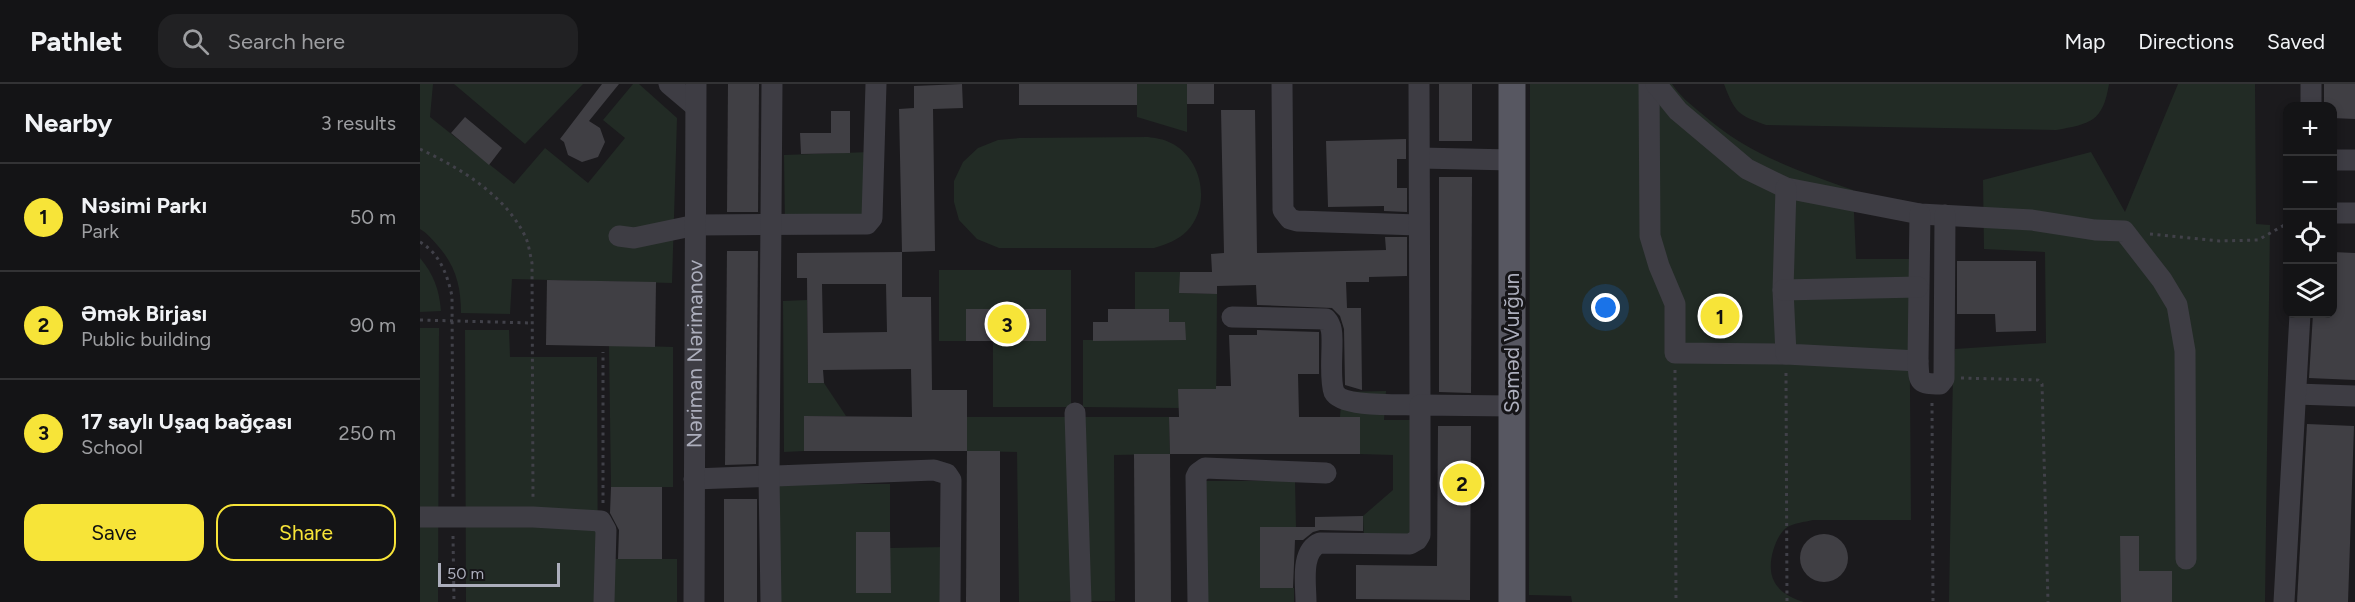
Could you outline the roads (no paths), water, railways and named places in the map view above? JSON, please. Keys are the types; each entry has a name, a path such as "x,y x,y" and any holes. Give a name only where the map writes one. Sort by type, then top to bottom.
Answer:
{"main road":[{"name":"Səməd Vurğun","path":"1512,84 1512,602"}],"street":[{"path":"669,84 696,106"},
{"name":"Nəriman Nərimanov","path":"694,602 696,84"},
{"path":"771,602 772,84"},
{"path":"619,236 634,238 696,225 863,225 870,222 872,218 876,84"},
{"path":"1281,84 1283,210 1286,216 1297,221 1418,225"},
{"path":"1306,602 1307,556 1314,546 1320,543 1410,544 1420,535 1419,84"},
{"path":"1649,84 1650,236 1659,266 1675,304 1675,353 1786,354 1918,361"},
{"path":"1656,84 1678,111 1747,169 1786,189 1920,214 2032,220 2095,230 2124,231 2162,280 2177,305 2185,351 2186,559"},
{"path":"2311,84 2311,102"},
{"path":"1420,158 1512,160"},
{"path":"2337,160 2355,160"},
{"path":"1786,189 1783,290 1786,354"},
{"path":"2337,213 2355,213"},
{"path":"1920,214 1918,361 1920,381 1925,384 1943,382 1945,215"},
{"path":"1783,290 1918,286"},
{"path":"1232,317 1321,317 1326,319 1332,330 1334,392 1339,398 1360,403 1512,406"},
{"path":"2284,602 2300,318"},
{"path":"2296,394 2355,396"},
{"path":"1075,412 1081,602"},
{"path":"1197,602 1196,477 1198,473 1205,468 1326,473"},
{"path":"694,479 934,470 947,474 951,480 950,602"},
{"path":"420,517 533,517 601,521 604,524 604,602"}],"place":[{"name":"Nəsimi Parkı","path":"1720,316"},
{"name":"17 saylı Uşaq bağçası","path":"1007,324"},
{"name":"Əmək Birjası","path":"1462,483"}]}
